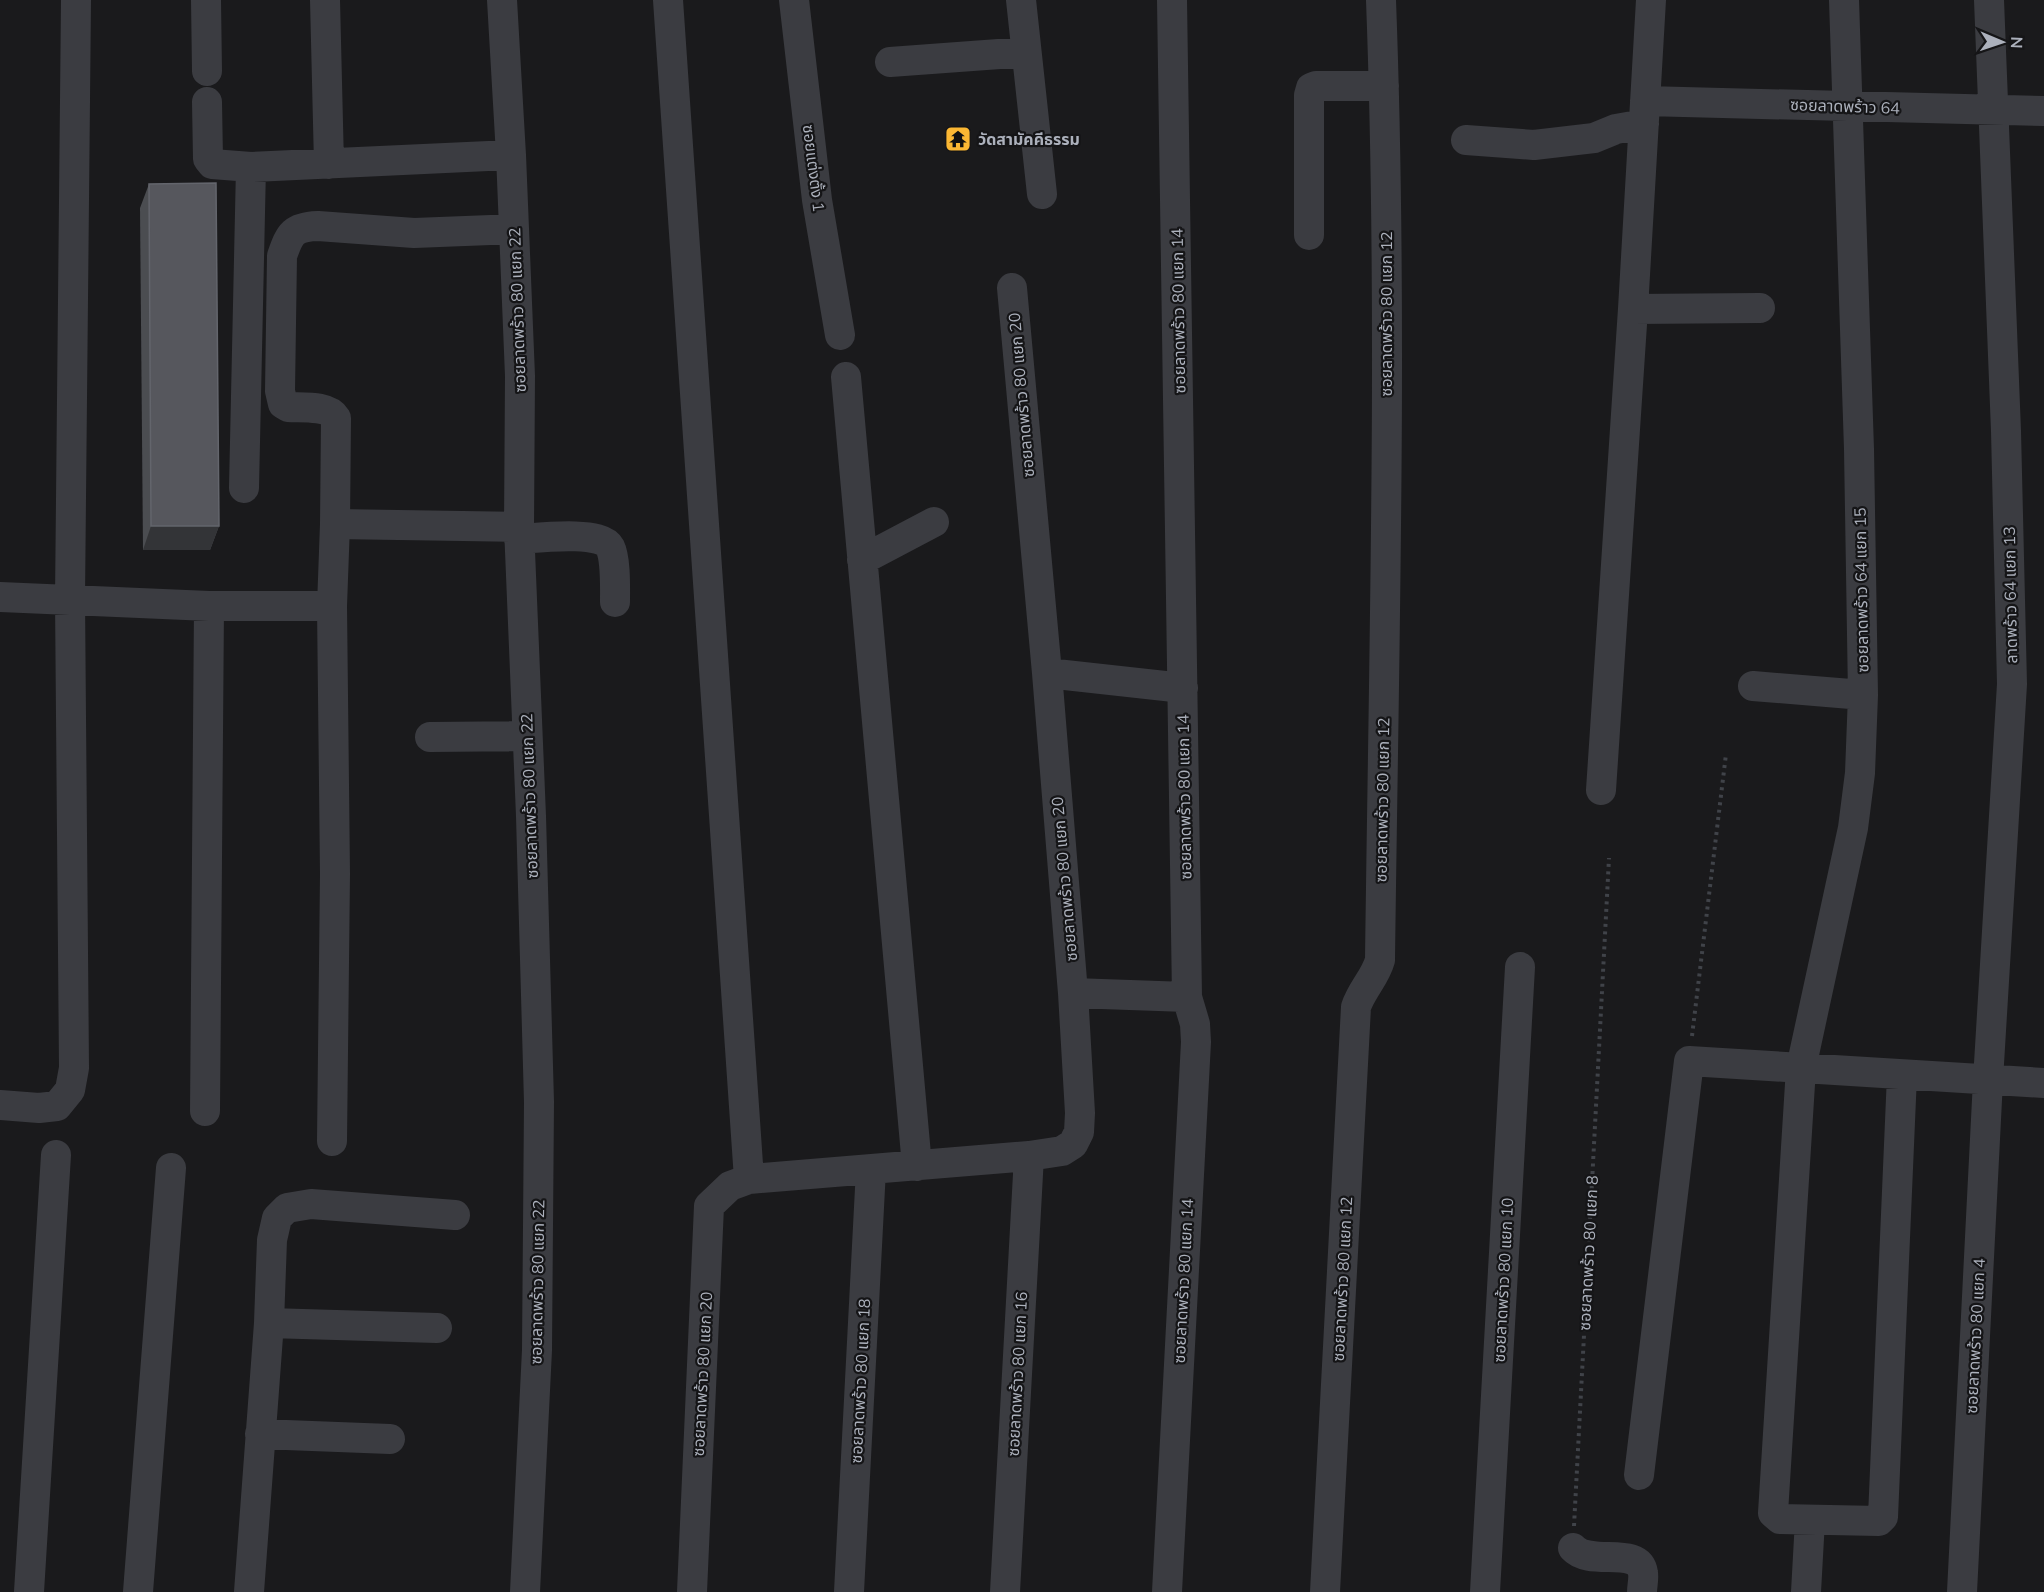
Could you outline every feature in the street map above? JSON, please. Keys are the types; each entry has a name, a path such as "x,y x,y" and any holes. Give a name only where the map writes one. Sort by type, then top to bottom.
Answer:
{"street":[{"path":"0,1105 39,1108 57,1106 70,1090 74,1068 70,599 76,0"},
{"path":"206,0 207,71"},
{"path":"325,0 329,164"},
{"name":"ซอยลาดพร้าว 80 แยก 22","path":"502,0 512,155 520,376 519,533 539,1102 537,1350 525,1592"},
{"path":"668,0 749,1179"},
{"name":"ซอยแต่งตั้ง 1","path":"794,0 817,200 840,335"},
{"path":"1022,0 1042,194"},
{"name":"ซอยลาดพร้าว 80 แยก 14","path":"1167,1592 1196,1042 1195,1024 1187,997 1172,0"},
{"name":"ซอยลาดพร้าว 80 แยก 12","path":"1325,1592 1356,1007 1360,994 1376,974 1380,960 1387,358 1381,0"},
{"path":"1601,790 1651,0"},
{"name":"ซอยลาดพร้าว 64 แยก 15","path":"1810,1520 1780,1519 1773,1513 1801,1068 1852,828 1860,773 1863,695 1859,449 1844,0"},
{"name":"ลาดพร้าว 64 แยก 13","path":"1988,1080 2012,684 2006,431 1989,0"},
{"path":"890,62 1026,52"},
{"path":"1309,236 1309,95 1311,88 1316,86 1384,86"},
{"path":"207,102 208,159 212,164 251,167 512,155"},
{"name":"ซอยลาดพร้าว 64","path":"1466,140 1534,145 1594,138 1616,129 1645,112 1846,105 2044,111"},
{"path":"244,488 251,167"},
{"path":"332,1141 335,874 332,606 336,418 333,413 326,410 288,407 283,404 281,397 282,256 287,240 294,231 310,226 414,233 514,229"},
{"name":"ซอยลาดพร้าว 80 แยก 20","path":"692,1592 709,1206 730,1186 749,1179 1029,1156 1062,1150 1072,1144 1079,1132 1073,993 1012,288"},
{"path":"1633,309 1760,308"},
{"path":"846,377 917,1166"},
{"path":"862,560 934,522"},
{"path":"335,524 587,537 605,541 610,546 613,559 615,602"},
{"path":"0,597 209,606 332,606"},
{"path":"205,1111 209,606"},
{"path":"1047,673 1183,688"},
{"path":"1753,686 1863,695"},
{"path":"430,737 527,736"},
{"name":"ซอยลาดพร้าว 80 แยก 10","path":"1485,1592 1521,967"},
{"path":"1073,993 1187,997"},
{"path":"1639,1474 1689,1061 2044,1083"},
{"path":"1806,1592 1810,1520 1879,1521 1883,1517 1902,1075"},
{"name":"ซอยลาดพร้าว 80 แยก 4","path":"1962,1592 1988,1080"},
{"path":"29,1592 56,1155"},
{"name":"ซอยลาดพร้าว 80 แยก 16","path":"1005,1592 1029,1156"},
{"path":"138,1592 171,1168"},
{"name":"ซอยลาดพร้าว 80 แยก 18","path":"849,1592 871,1169"},
{"path":"249,1592 269,1323 272,1240 277,1218 287,1208 311,1204 454,1215"},
{"path":"269,1323 437,1328"},
{"path":"260,1434 390,1439"},
{"path":"1573,1548 1583,1556 1632,1558 1640,1563 1643,1572 1642,1592"}],"path":[{"path":"1689,1061 1726,754"},
{"name":"ซอยลาดพร้าว 80 แยก 8","path":"1573,1548 1609,858"}],"building":[{"path":"216,183 219,526 151,526 149,184"}],"place":[{"name":"วัดสามัคคีธรรม","path":"958,139"}]}
